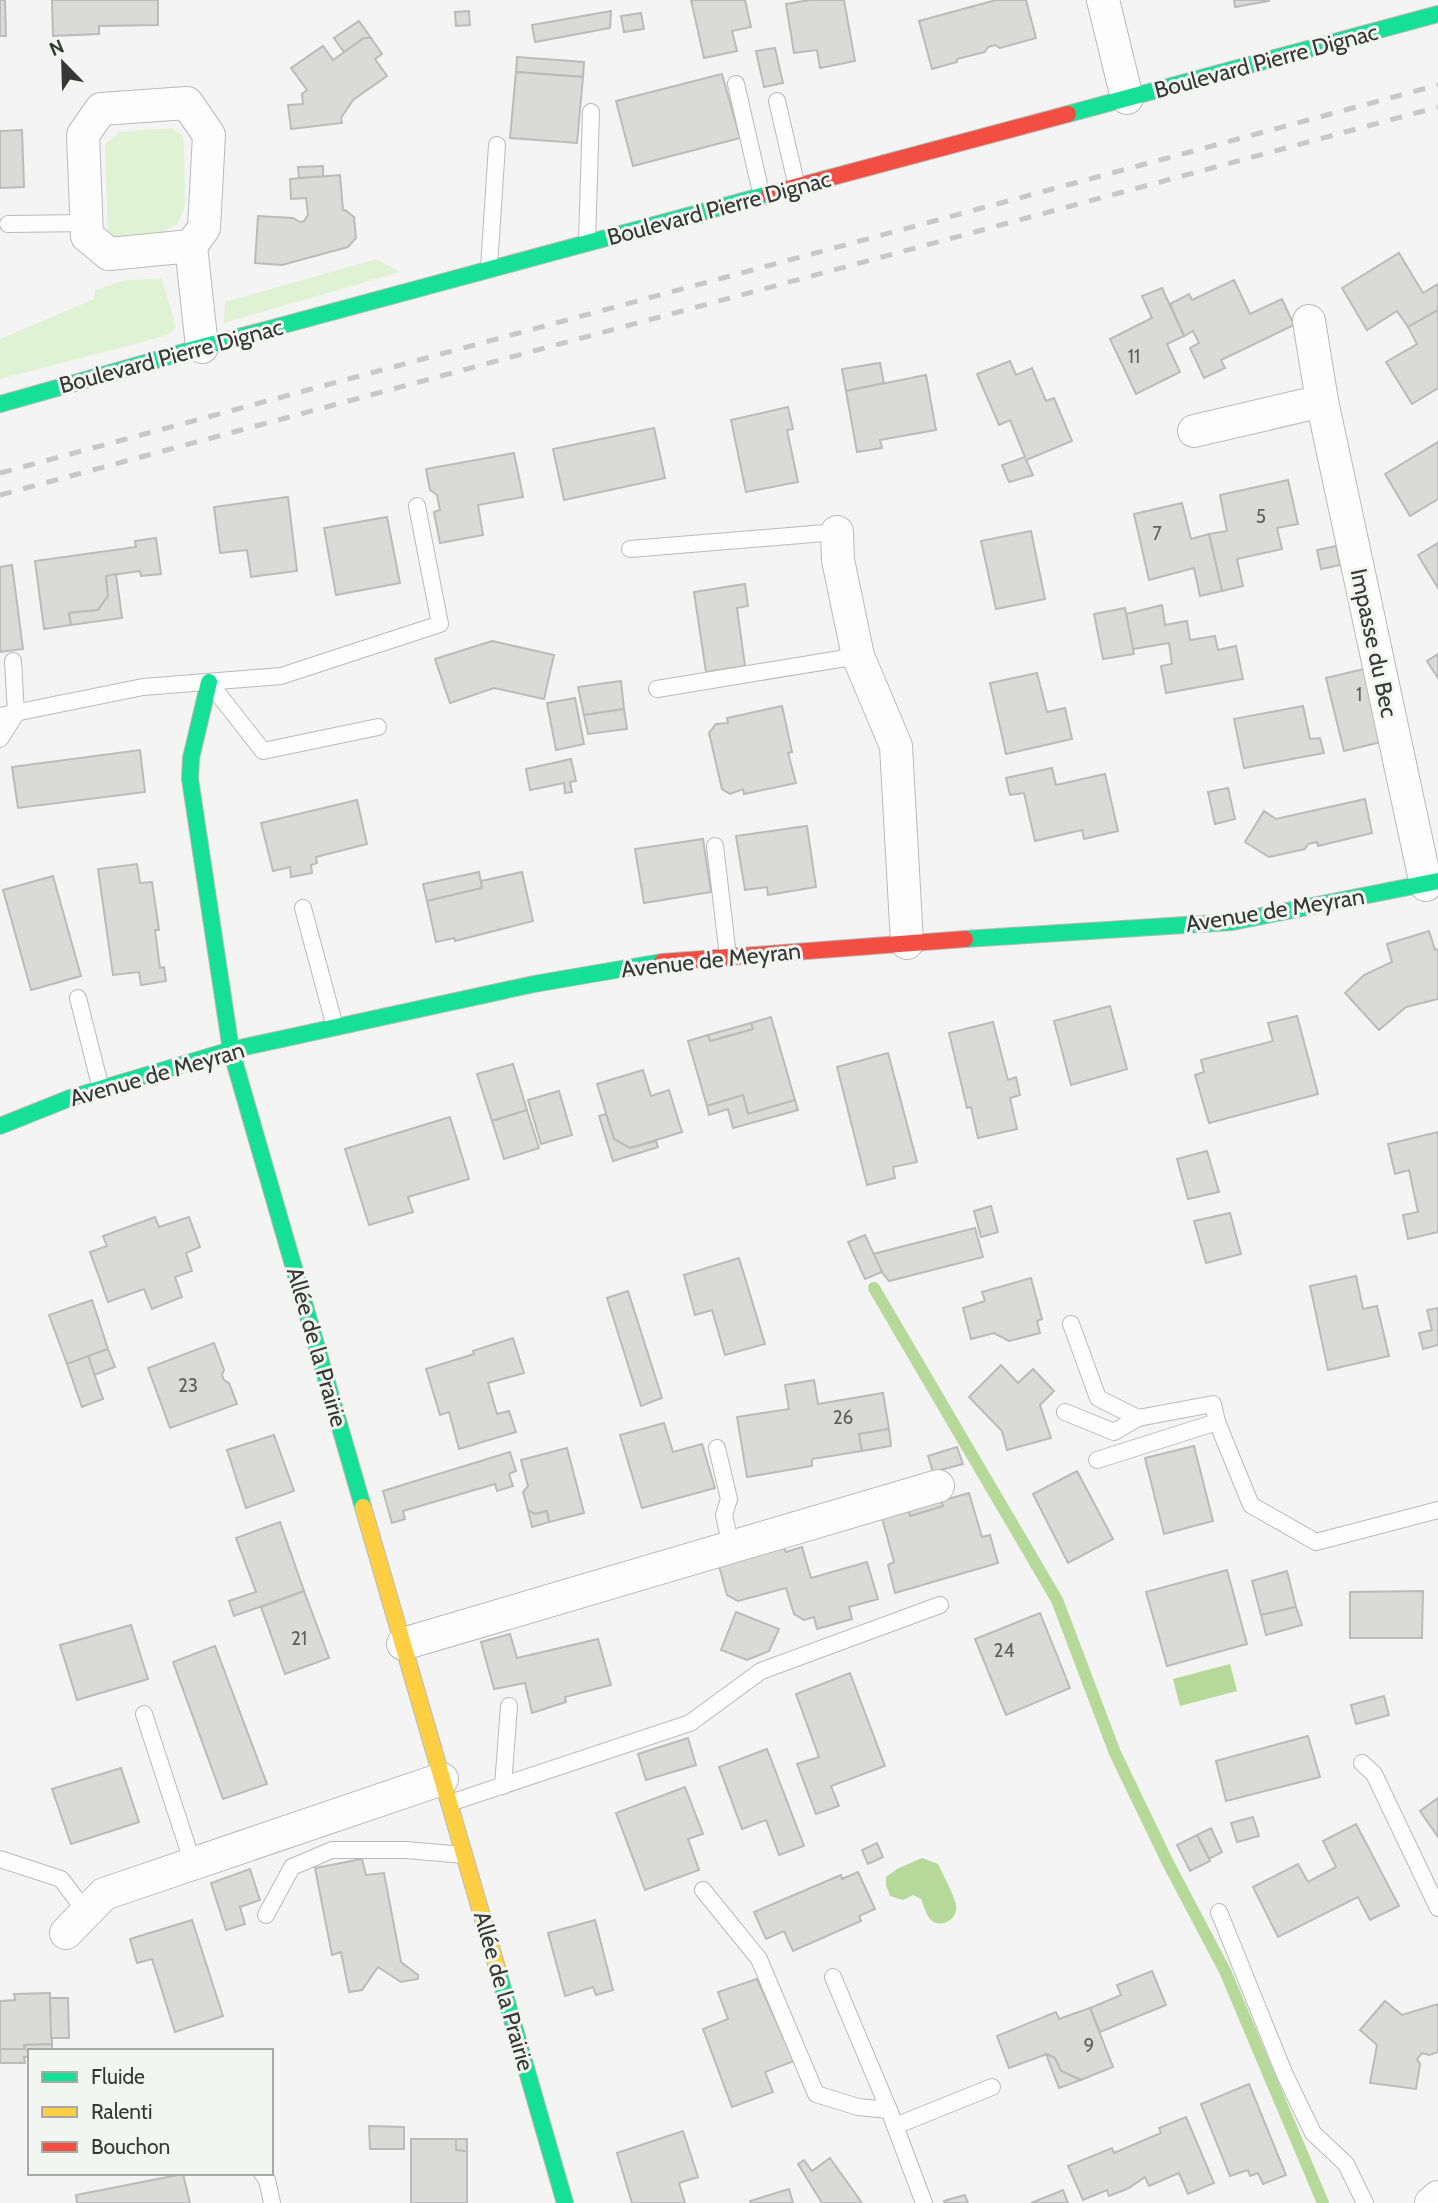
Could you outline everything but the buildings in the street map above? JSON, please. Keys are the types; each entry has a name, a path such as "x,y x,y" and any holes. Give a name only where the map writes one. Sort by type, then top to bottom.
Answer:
{"street":[{"path":"1103,0 1127,98"},
{"name":"Boulevard Pierre Dignac","path":"0,404 202,347 1438,15"},
{"path":"191,246 109,254 87,236 83,135 102,109 187,103 209,135 204,228 191,246 202,347"},
{"name":"Impasse du Bec","path":"1309,321 1322,401 1432,883"},
{"path":"1194,431 1322,401"},
{"path":"837,533 838,560 859,656 896,746 907,943"},
{"name":"Allée de la Prairie","path":"209,682 191,758 190,779 231,1050 565,2203"},
{"name":"Avenue de Meyran","path":"0,1126 101,1089 231,1050 534,984 651,963 1232,922 1432,883"},
{"path":"403,1644 938,1486"},
{"path":"76,1922 104,1894 193,1864 446,1791"},
{"path":"1431,2203 1438,2197"}],"lane":[{"path":"736,84 762,197"},
{"path":"777,101 797,187"},
{"path":"587,244 591,112"},
{"path":"489,270 497,145"},
{"path":"8,224 87,223"},
{"path":"8,715 143,687 281,676 440,624 417,506"},
{"path":"630,549 837,533"},
{"path":"657,689 859,656"},
{"path":"0,739 8,715 13,661"},
{"path":"209,682 263,751 378,727"},
{"path":"715,846 728,956"},
{"path":"303,908 335,1027"},
{"path":"78,998 101,1089"},
{"path":"1071,1324 1098,1398 1138,1418"},
{"path":"1065,1412 1114,1432 1138,1418 1213,1404 1217,1422 1251,1505 1316,1542 1438,1510"},
{"path":"1097,1460 1217,1422"},
{"path":"717,1448 729,1499 723,1515 730,1547"},
{"path":"446,1791 503,1786 690,1723 761,1671 940,1605"},
{"path":"503,1786 509,1706"},
{"path":"144,1714 193,1864"},
{"path":"1362,1763 1374,1774 1438,1908"},
{"path":"267,1915 292,1867 332,1850 406,1850 464,1855"},
{"path":"0,1859 61,1880 76,1922"},
{"path":"703,1890 759,1959 816,2094 892,2118 992,2087"},
{"path":"1219,1912 1285,2075 1313,2133 1346,2164 1365,2203"},
{"path":"833,1977 924,2203"},
{"path":"263,2175 272,2203"}],"shaded area":[{"path":"172,128 182,135 184,143 185,205 178,224 144,237 108,238 105,144 120,132"},
{"path":"377,259 400,272 224,323 225,302"},
{"path":"162,279 176,328 165,336 0,379 0,339 94,299 95,290 125,280"},
{"path":"1230,1664 1237,1691 1180,1706 1173,1679"},
{"path":"922,1858 938,1864 955,1900 955,1915 943,1923 930,1919 921,1899 913,1895 903,1900 890,1896 886,1885 886,1877"}],"waterway":[{"path":"874,1288 1057,1600 1115,1753 1168,1863 1225,1971 1323,2203"}],"railway":[{"path":"0,473 1438,85"},
{"path":"0,495 1438,107"}],"traffic: fast":[{"path":"1068,114 1438,14"},
{"path":"0,404 769,194"},
{"path":"209,682 191,758 190,779 231,1050 363,1507"},
{"path":"965,939 1232,922 1438,881"},
{"path":"0,1126 70,1098 231,1050 534,984 662,962"},
{"path":"498,1971 565,2203"}],"traffic: slow":[{"path":"363,1507 498,1971"}],"traffic: jam":[{"path":"769,194 1068,114"},
{"path":"662,962 965,939"}]}
